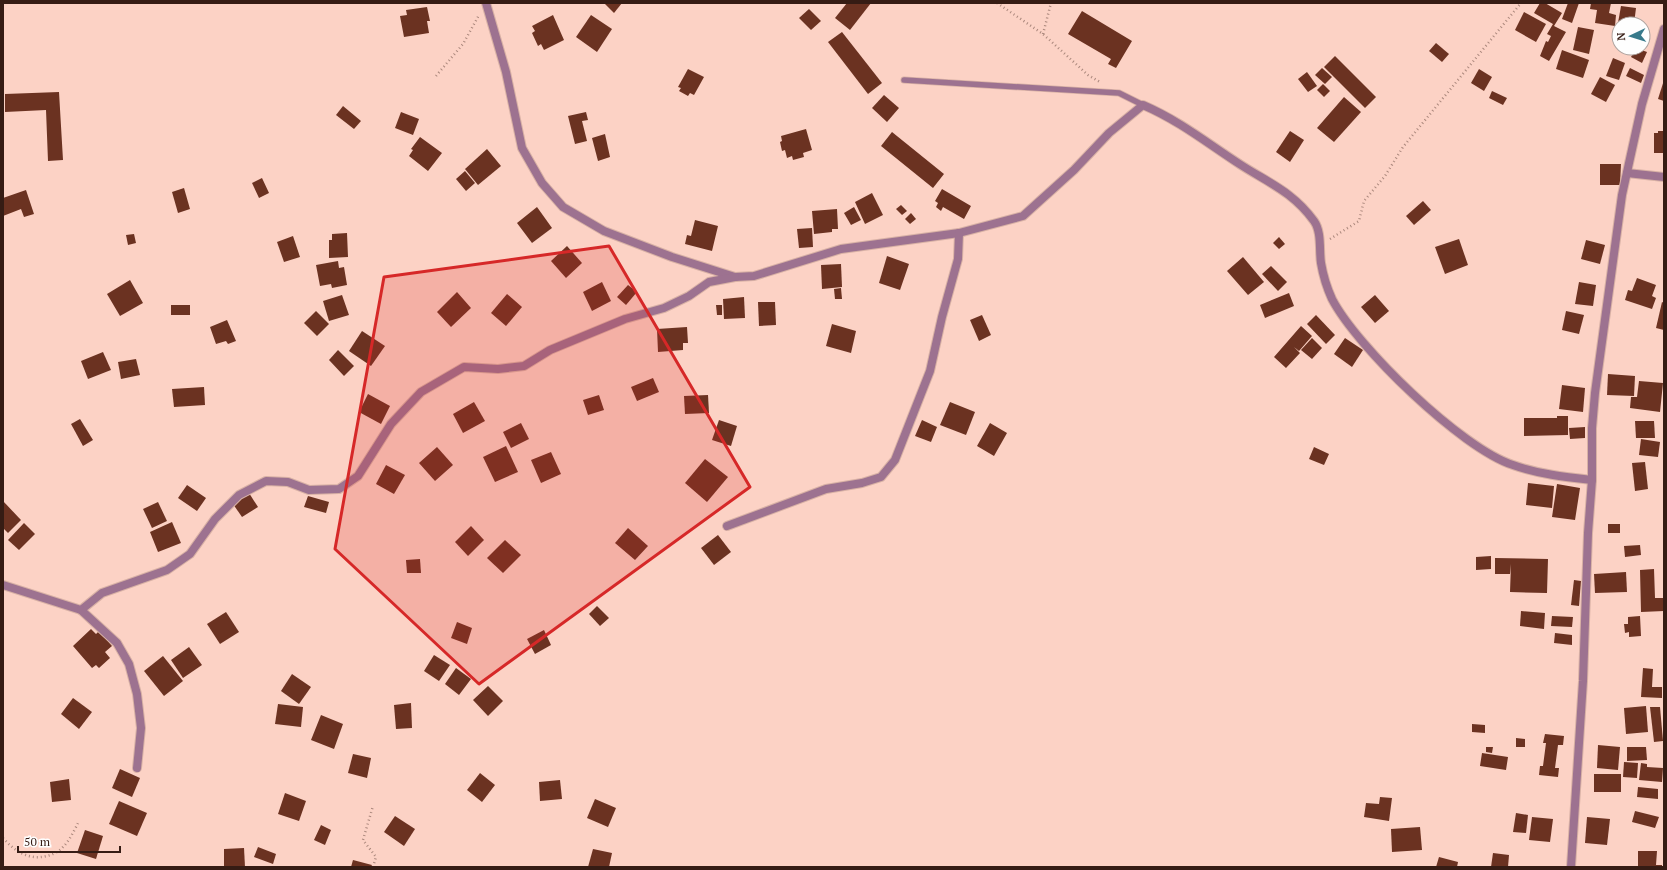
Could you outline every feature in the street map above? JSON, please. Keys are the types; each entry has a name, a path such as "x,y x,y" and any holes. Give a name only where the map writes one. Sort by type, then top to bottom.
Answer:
{"street":[{"path":"486,3 506,72 522,148 542,183 563,207 604,231 672,257 736,277"},
{"path":"1571,867 1583,681 1588,533 1592,480 1592,428 1595,393 1622,195 1642,104 1664,28"},
{"path":"81,610 102,593 167,570 190,554 215,519 239,495 266,481 288,482 309,490 340,489 358,476 391,424 421,392 464,367 498,369 524,366 550,350 625,319 664,308 690,296 709,282 736,277 754,276 841,249 959,233 1023,216 1074,170 1109,132 1143,105 1168,116 1241,165 1283,189 1301,206 1315,222 1325,280 1340,312 1389,370 1429,408 1460,434 1490,454 1512,465 1542,473 1592,480"},
{"path":"1627,172 1664,177"},
{"path":"727,526 826,489 862,483 881,477 895,460 930,370 942,317 958,258 959,233"},
{"path":"3,585 81,610 118,643 129,664 137,694 141,728 137,768"}],"lane":[{"path":"904,80 1119,93 1143,105"}],"path":[{"path":"996,3 1043,34 1088,75 1119,93"},
{"path":"1043,34 1051,3"},
{"path":"1319,245 1359,221 1364,201 1385,176 1403,147 1521,3"},
{"path":"436,76 463,44 482,11"},
{"path":"373,806 363,840 376,857 373,867"},
{"path":"3,838 12,848 31,858 56,852 69,839 78,823"}],"highlighted area":[{"path":"609,246 750,487 479,684 335,549 384,277"}],"building":[{"path":"604,3 622,3 614,13"},
{"path":"847,3 871,3 850,30 835,18"},
{"path":"1540,3 1545,3 1562,13 1554,26 1566,32 1549,61 1540,56 1546,41 1548,42 1551,36 1547,34 1553,24 1534,13"},
{"path":"1568,3 1579,3 1572,23 1562,19"},
{"path":"1591,3 1611,3 1609,13 1616,16 1611,16 1611,25 1595,23 1597,10 1590,9"},
{"path":"1621,6 1636,8 1635,16 1619,16"},
{"path":"427,7 430,21 427,21 429,33 404,37 400,16 407,15 406,10"},
{"path":"809,9 821,21 811,30 799,18"},
{"path":"1082,11 1132,41 1116,68 1108,64 1111,59 1068,34"},
{"path":"1524,12 1546,24 1536,42 1515,30"},
{"path":"553,15 564,40 544,50 541,44 538,46 532,33 535,31 532,26"},
{"path":"591,15 612,29 597,52 576,37"},
{"path":"1578,27 1594,30 1589,54 1573,50"},
{"path":"842,32 882,83 868,94 828,42"},
{"path":"1436,43 1449,54 1442,62 1429,51"},
{"path":"1562,50 1589,60 1583,78 1556,69"},
{"path":"1335,56 1376,97 1365,108 1324,67"},
{"path":"1632,56 1645,56 1642,63"},
{"path":"1613,58 1625,63 1619,80 1606,76"},
{"path":"1322,68 1332,77 1325,84 1315,75"},
{"path":"1630,68 1644,75 1641,83 1626,76"},
{"path":"688,69 704,77 694,95 690,93 688,96 679,91 681,88 678,87"},
{"path":"1479,69 1492,77 1484,91 1471,83"},
{"path":"1307,72 1317,86 1308,92 1298,79"},
{"path":"1600,77 1615,85 1606,102 1591,94"},
{"path":"1664,80 1664,101 1658,99"},
{"path":"1323,84 1330,91 1324,97 1317,90"},
{"path":"1492,91 1507,98 1503,105 1489,98"},
{"path":"59,92 63,160 48,161 46,110 5,112 5,94"},
{"path":"884,95 899,108 887,122 872,108"},
{"path":"1344,97 1361,112 1334,142 1317,128"},
{"path":"343,106 361,121 354,129 336,115"},
{"path":"401,112 419,119 413,135 395,128"},
{"path":"586,112 588,120 582,121 587,141 575,144 568,116"},
{"path":"806,129 812,150 803,153 804,157 793,160 792,156 787,158 785,150 782,151 780,142 782,141 781,136"},
{"path":"1290,131 1304,140 1290,162 1276,152"},
{"path":"1658,131 1664,131 1664,153 1654,153 1654,133 1658,133"},
{"path":"892,132 944,174 933,188 881,146"},
{"path":"605,134 610,157 598,161 592,138"},
{"path":"420,137 442,153 428,171 409,156 413,150 411,149"},
{"path":"487,149 501,166 478,185 465,169"},
{"path":"1600,164 1621,164 1620,185 1600,185"},
{"path":"465,171 475,183 466,191 456,179"},
{"path":"262,178 269,193 259,198 252,183"},
{"path":"184,188 190,209 178,213 172,192"},
{"path":"942,189 971,206 964,219 943,207 941,211 936,207 938,203 935,201"},
{"path":"26,190 34,214 24,217 21,209 3,216 3,198"},
{"path":"872,193 883,215 865,224 855,202"},
{"path":"1423,201 1431,210 1414,225 1406,216"},
{"path":"901,205 907,211 902,215 896,209"},
{"path":"537,207 552,228 532,243 517,223"},
{"path":"854,207 861,220 851,225 844,213"},
{"path":"837,209 838,229 832,229 832,232 814,234 812,211"},
{"path":"911,213 916,219 910,224 905,219"},
{"path":"695,220 718,226 712,251 685,244 687,235 691,236"},
{"path":"812,228 813,247 799,248 797,229"},
{"path":"347,233 348,257 329,258 329,240 332,240 332,234"},
{"path":"134,234 136,243 128,245 126,235"},
{"path":"293,236 300,257 284,262 277,242"},
{"path":"1279,237 1285,244 1279,249 1273,243"},
{"path":"1459,239 1468,265 1445,274 1435,247"},
{"path":"1586,240 1605,245 1600,264 1581,259"},
{"path":"567,246 582,263 566,278 551,261"},
{"path":"887,256 909,264 900,290 879,283"},
{"path":"1243,257 1264,282 1248,295 1227,271"},
{"path":"338,261 339,268 344,267 347,285 332,288 331,284 320,286 316,265"},
{"path":"841,264 842,287 822,289 821,265"},
{"path":"1271,266 1287,282 1278,291 1262,274"},
{"path":"1637,278 1656,285 1652,296 1656,298 1652,309 1625,300 1628,290 1632,291"},
{"path":"130,280 143,303 120,316 107,294"},
{"path":"602,282 611,301 592,311 583,292"},
{"path":"1579,282 1596,285 1593,306 1575,304"},
{"path":"628,285 637,292 626,305 617,297"},
{"path":"841,288 842,299 835,299 834,289"},
{"path":"457,292 471,308 451,327 437,312"},
{"path":"1289,293 1294,306 1265,318 1260,305"},
{"path":"507,294 522,307 506,326 491,313"},
{"path":"342,295 349,315 329,321 323,301"},
{"path":"1375,295 1389,311 1375,323 1361,307"},
{"path":"744,297 745,318 724,319 723,299"},
{"path":"758,302 775,302 776,325 759,326"},
{"path":"1662,302 1664,303 1664,330 1656,328"},
{"path":"171,305 190,305 190,315 171,315"},
{"path":"716,305 722,305 722,315 717,315"},
{"path":"316,311 329,324 317,336 304,323"},
{"path":"1566,311 1584,315 1579,334 1562,330"},
{"path":"982,315 991,335 979,341 970,320"},
{"path":"1316,315 1335,335 1326,344 1307,324"},
{"path":"227,320 236,341 228,344 226,341 216,344 210,327"},
{"path":"832,324 856,331 851,353 826,346"},
{"path":"1301,326 1312,336 1299,351 1294,347 1300,353 1286,368 1274,357"},
{"path":"687,327 688,343 683,343 683,350 658,352 657,329"},
{"path":"362,331 385,346 371,366 349,351"},
{"path":"1312,338 1322,348 1312,359 1301,350"},
{"path":"1345,338 1363,350 1352,367 1334,354"},
{"path":"338,350 354,366 344,376 329,360"},
{"path":"103,352 111,370 88,379 81,361"},
{"path":"136,359 140,375 121,379 118,362"},
{"path":"1608,374 1635,376 1634,396 1607,395"},
{"path":"653,378 659,392 637,401 631,387"},
{"path":"1639,381 1663,383 1660,412 1630,408 1631,397 1637,397"},
{"path":"1562,385 1585,388 1583,412 1559,409"},
{"path":"204,387 205,405 174,407 172,389"},
{"path":"368,394 390,406 381,424 359,412"},
{"path":"599,395 604,410 588,415 583,400"},
{"path":"708,395 709,413 685,414 684,396"},
{"path":"474,402 485,421 463,433 453,414"},
{"path":"950,402 975,412 966,435 940,425"},
{"path":"1557,416 1568,416 1568,435 1524,436 1524,418 1557,418"},
{"path":"80,419 93,440 83,446 71,424"},
{"path":"719,420 737,426 731,446 712,440"},
{"path":"922,420 937,427 931,442 915,436"},
{"path":"1635,421 1654,421 1655,438 1636,438"},
{"path":"521,423 529,439 511,448 503,432"},
{"path":"990,423 1007,433 994,456 977,446"},
{"path":"1585,427 1585,438 1570,439 1569,428"},
{"path":"1641,439 1660,442 1658,457 1639,455"},
{"path":"506,446 518,472 495,482 483,457"},
{"path":"437,447 453,465 435,481 419,463"},
{"path":"1314,447 1329,454 1324,465 1309,459"},
{"path":"551,452 561,474 541,483 531,460"},
{"path":"705,459 728,477 707,502 685,483"},
{"path":"1645,462 1648,489 1635,491 1632,463"},
{"path":"386,465 405,475 394,494 376,484"},
{"path":"1528,483 1554,486 1552,508 1526,505"},
{"path":"1557,484 1580,488 1575,520 1552,517"},
{"path":"187,485 206,498 197,511 178,498"},
{"path":"249,493 258,507 242,517 233,504"},
{"path":"308,496 329,502 326,513 304,507"},
{"path":"3,501 21,520 8,533 3,528"},
{"path":"158,502 167,521 152,528 143,509"},
{"path":"172,522 181,543 158,552 150,532"},
{"path":"24,523 35,534 19,550 8,540"},
{"path":"1608,524 1620,524 1620,533 1608,533"},
{"path":"471,526 484,540 468,556 455,542"},
{"path":"628,528 648,546 635,560 615,543"},
{"path":"718,535 731,552 714,565 701,548"},
{"path":"505,540 521,555 503,573 487,558"},
{"path":"1640,545 1641,555 1625,557 1624,546"},
{"path":"1491,556 1491,569 1476,570 1476,557"},
{"path":"1495,558 1548,559 1547,593 1510,592 1511,564 1510,574 1495,574"},
{"path":"420,559 421,573 407,573 406,560"},
{"path":"1654,569 1655,598 1664,598 1664,611 1641,612 1640,570"},
{"path":"1626,572 1627,592 1595,593 1594,574"},
{"path":"1574,580 1581,581 1579,606 1571,605"},
{"path":"597,606 609,618 600,626 589,614"},
{"path":"1521,611 1545,613 1544,629 1520,626"},
{"path":"226,612 239,632 220,644 207,624"},
{"path":"1552,616 1573,617 1572,627 1551,626"},
{"path":"1640,616 1641,636 1629,637 1629,632 1625,633 1624,624 1628,624 1628,617"},
{"path":"457,622 472,628 467,644 451,638"},
{"path":"91,629 96,634 99,631 112,646 105,652 110,658 99,668 96,665 92,668 73,646"},
{"path":"544,630 551,645 535,654 527,639"},
{"path":"1555,633 1572,635 1572,645 1554,643"},
{"path":"189,647 202,665 183,678 171,660"},
{"path":"434,655 450,665 439,681 424,671"},
{"path":"163,656 183,681 164,696 144,671"},
{"path":"456,668 471,679 459,695 445,684"},
{"path":"1643,668 1653,669 1652,687 1662,687 1662,698 1641,697"},
{"path":"292,674 311,687 299,704 281,691"},
{"path":"488,686 503,701 488,716 473,700"},
{"path":"73,698 92,712 79,729 61,714"},
{"path":"411,703 412,728 396,729 394,705"},
{"path":"278,704 303,707 301,727 275,724"},
{"path":"1646,706 1648,732 1626,734 1624,708"},
{"path":"1650,707 1660,707 1663,741 1654,742"},
{"path":"321,715 343,724 334,749 311,740"},
{"path":"1472,724 1485,725 1485,733 1472,732"},
{"path":"1545,734 1564,736 1563,745 1558,745 1555,768 1559,768 1558,777 1539,775 1540,766 1543,766 1546,743 1543,743"},
{"path":"1516,738 1525,739 1525,747 1516,747"},
{"path":"1598,745 1620,747 1618,770 1597,768"},
{"path":"1486,747 1493,747 1492,753 1486,752"},
{"path":"1627,747 1646,747 1647,760 1627,761"},
{"path":"1482,753 1508,757 1506,770 1480,766"},
{"path":"353,754 371,758 367,778 348,773"},
{"path":"1624,762 1638,763 1637,778 1623,777"},
{"path":"1641,763 1647,764 1647,767 1663,768 1662,782 1639,780"},
{"path":"120,769 140,778 132,797 112,788"},
{"path":"480,773 495,785 482,802 467,790"},
{"path":"1594,774 1621,774 1621,792 1594,792"},
{"path":"69,779 71,800 52,802 50,782"},
{"path":"560,780 562,799 540,801 539,782"},
{"path":"1638,787 1658,789 1658,799 1637,797"},
{"path":"285,793 306,801 299,821 278,814"},
{"path":"1380,797 1392,798 1389,821 1364,817 1366,803 1379,804"},
{"path":"595,799 616,808 608,827 587,818"},
{"path":"119,801 147,813 137,836 109,824"},
{"path":"1635,811 1659,817 1655,828 1632,822"},
{"path":"1516,813 1528,815 1526,833 1513,832"},
{"path":"395,816 415,829 404,846 384,832"},
{"path":"1532,817 1553,819 1550,842 1529,840"},
{"path":"1587,817 1610,819 1607,845 1585,843"},
{"path":"321,825 331,830 325,845 314,840"},
{"path":"1420,827 1422,850 1392,852 1391,829"},
{"path":"85,830 103,836 96,859 77,853"},
{"path":"258,847 276,854 273,864 254,857"},
{"path":"244,848 245,867 224,867 224,849"},
{"path":"593,849 612,853 609,867 588,867"},
{"path":"1638,851 1657,851 1656,865 1662,865 1662,867 1638,867"},
{"path":"1493,853 1509,855 1508,867 1491,867"},
{"path":"1439,857 1458,862 1457,867 1436,867"},
{"path":"353,860 372,865 371,867 351,867"}]}
